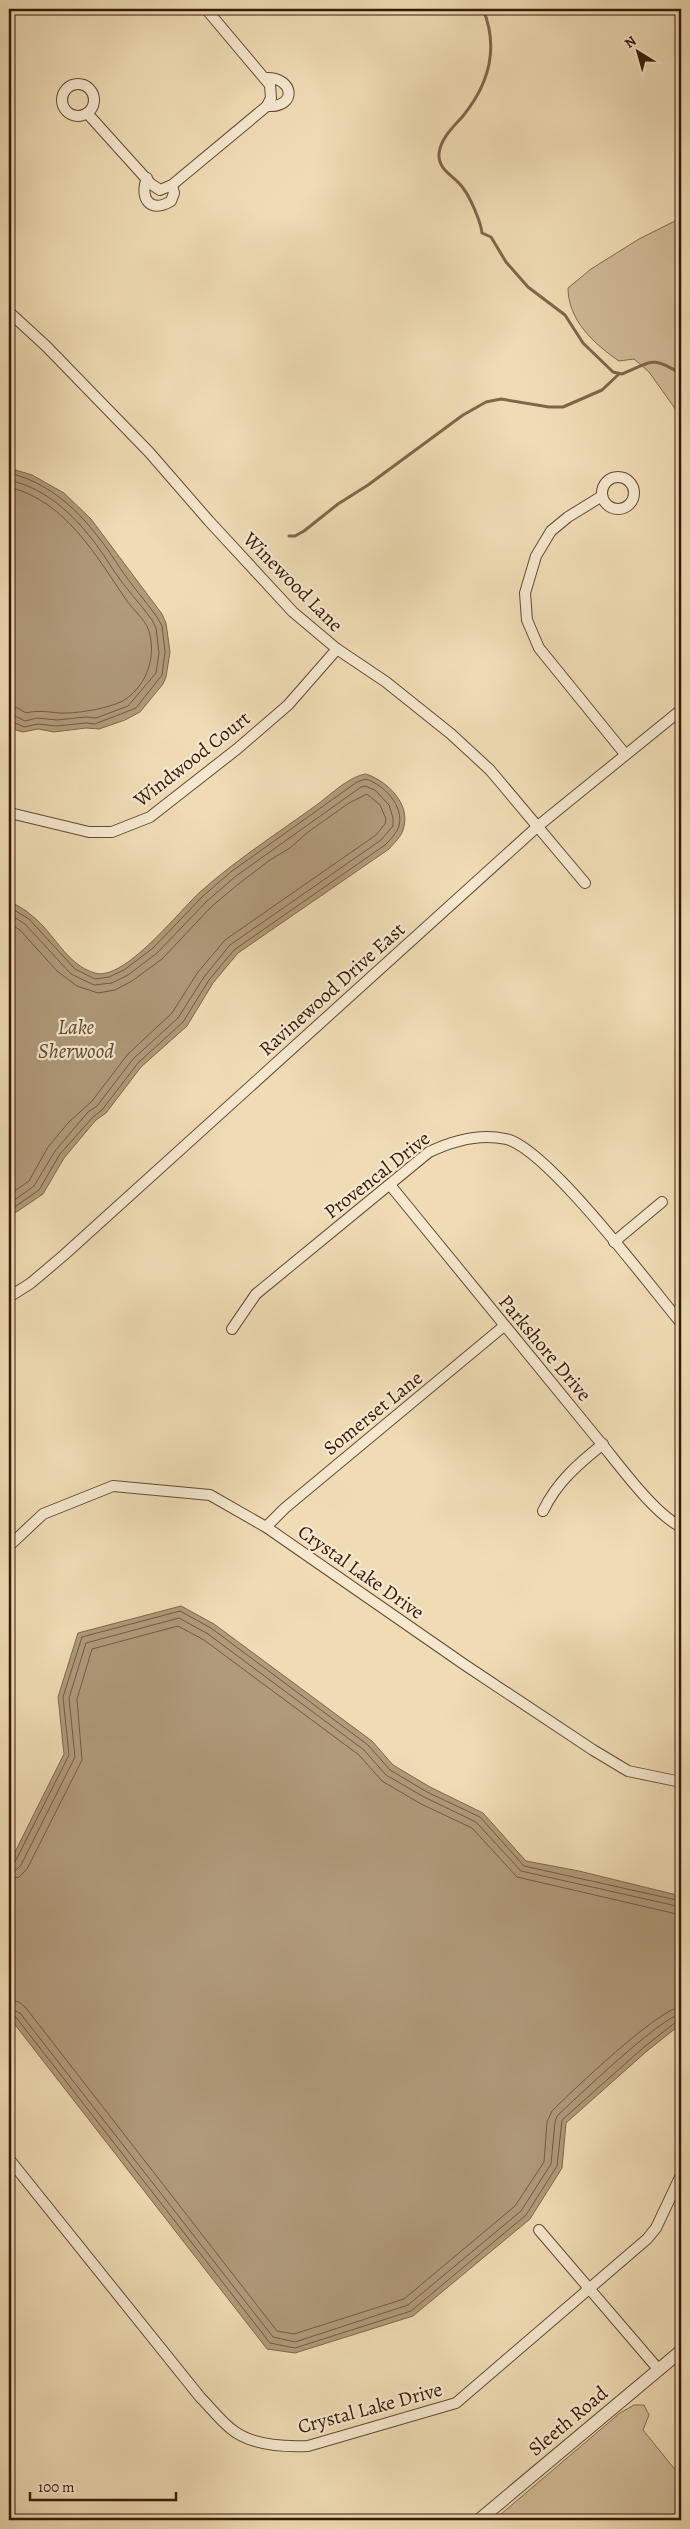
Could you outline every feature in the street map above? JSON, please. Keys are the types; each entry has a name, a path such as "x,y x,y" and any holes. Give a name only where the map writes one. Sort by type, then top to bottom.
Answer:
{"street":[{"path":"87,114 160,190 172,185 267,106 272,98 266,78 206,9"},
{"path":"266,78 282,81 287,86 289,94 286,101 281,105 267,106"},
{"path":"147,178 143,189 149,204 157,206 171,201 174,193 172,185"},
{"name":"Winewood Lane","path":"9,312 46,346 149,452 209,521 293,612 337,649 386,682 451,734 490,770 584,883"},
{"path":"602,496 568,517 551,532 536,556 525,593 528,620 539,648 625,754"},
{"name":"Windwood Court","path":"10,813 89,832 112,832 150,817 237,749 288,705 337,649"},
{"name":"Ravinewood Drive East","path":"9,1297 31,1283 70,1249 538,826 681,710"},
{"name":"Provencal Drive","path":"232,1329 256,1294 429,1152 450,1141 485,1138 507,1139 525,1147 543,1162 614,1242 681,1323"},
{"name":"Parkshore Drive","path":"390,1185 504,1326 603,1444 670,1522 681,1527"},
{"path":"614,1242 662,1202"},
{"name":"Somerset Lane","path":"266,1527 285,1508 504,1326"},
{"path":"543,1511 553,1491 565,1477 603,1444"},
{"name":"Crystal Lake Drive","path":"9,1546 44,1514 113,1486 210,1495 266,1527 426,1638 593,1750 628,1771 681,1782"},
{"name":"Crystal Lake Drive","path":"9,2159 200,2396 231,2430 256,2441 287,2446 308,2446 456,2402 648,2239 656,2228 681,2175"},
{"path":"539,2230 659,2370"},
{"name":"Sleeth Road","path":"479,2520 681,2351"}],"shaded area":[{"path":"681,218 681,417 649,372 634,359 619,361 600,347 584,330 572,311 568,288 591,269 639,239"},
{"path":"634,2405 644,2405 649,2415 643,2430 681,2477 681,2520 494,2520 620,2413"}],"water":[{"path":"9,468 32,475 64,493 91,519 162,614 166,623 170,652 166,677 163,684 140,712 125,720 99,729 86,728 54,732 38,729 23,732 16,730 9,723"},
{"name":"Lake Sherwood","path":"366,774 382,782 396,795 401,803 405,820 402,833 397,840 389,849 238,953 213,983 187,1026 141,1067 106,1113 96,1120 64,1158 43,1194 9,1217 9,901 26,911 39,922 76,963 95,973 107,973 121,967 151,943 200,892 228,868 341,786 360,775"},
{"path":"181,1606 214,1624 372,1741 393,1765 430,1787 483,1813 526,1861 579,1871 681,1896 681,2024 647,2051 566,2123 562,2168 530,2219 413,2316 295,2353 267,2349 9,2017 9,1864 64,1754 58,1697 78,1633"}],"waterway":[{"path":"483,9 488,23 490,38 491,52 489,65 485,78 472,104 442,143 439,154 441,165 466,192 472,203 482,233 491,237 506,262 528,287 565,315 583,343 613,372 622,374 646,364 657,362 681,374"},
{"path":"289,536 295,536 304,531 338,504 368,485 463,415 486,402 501,399 549,407 563,407 602,390 619,374"}]}
